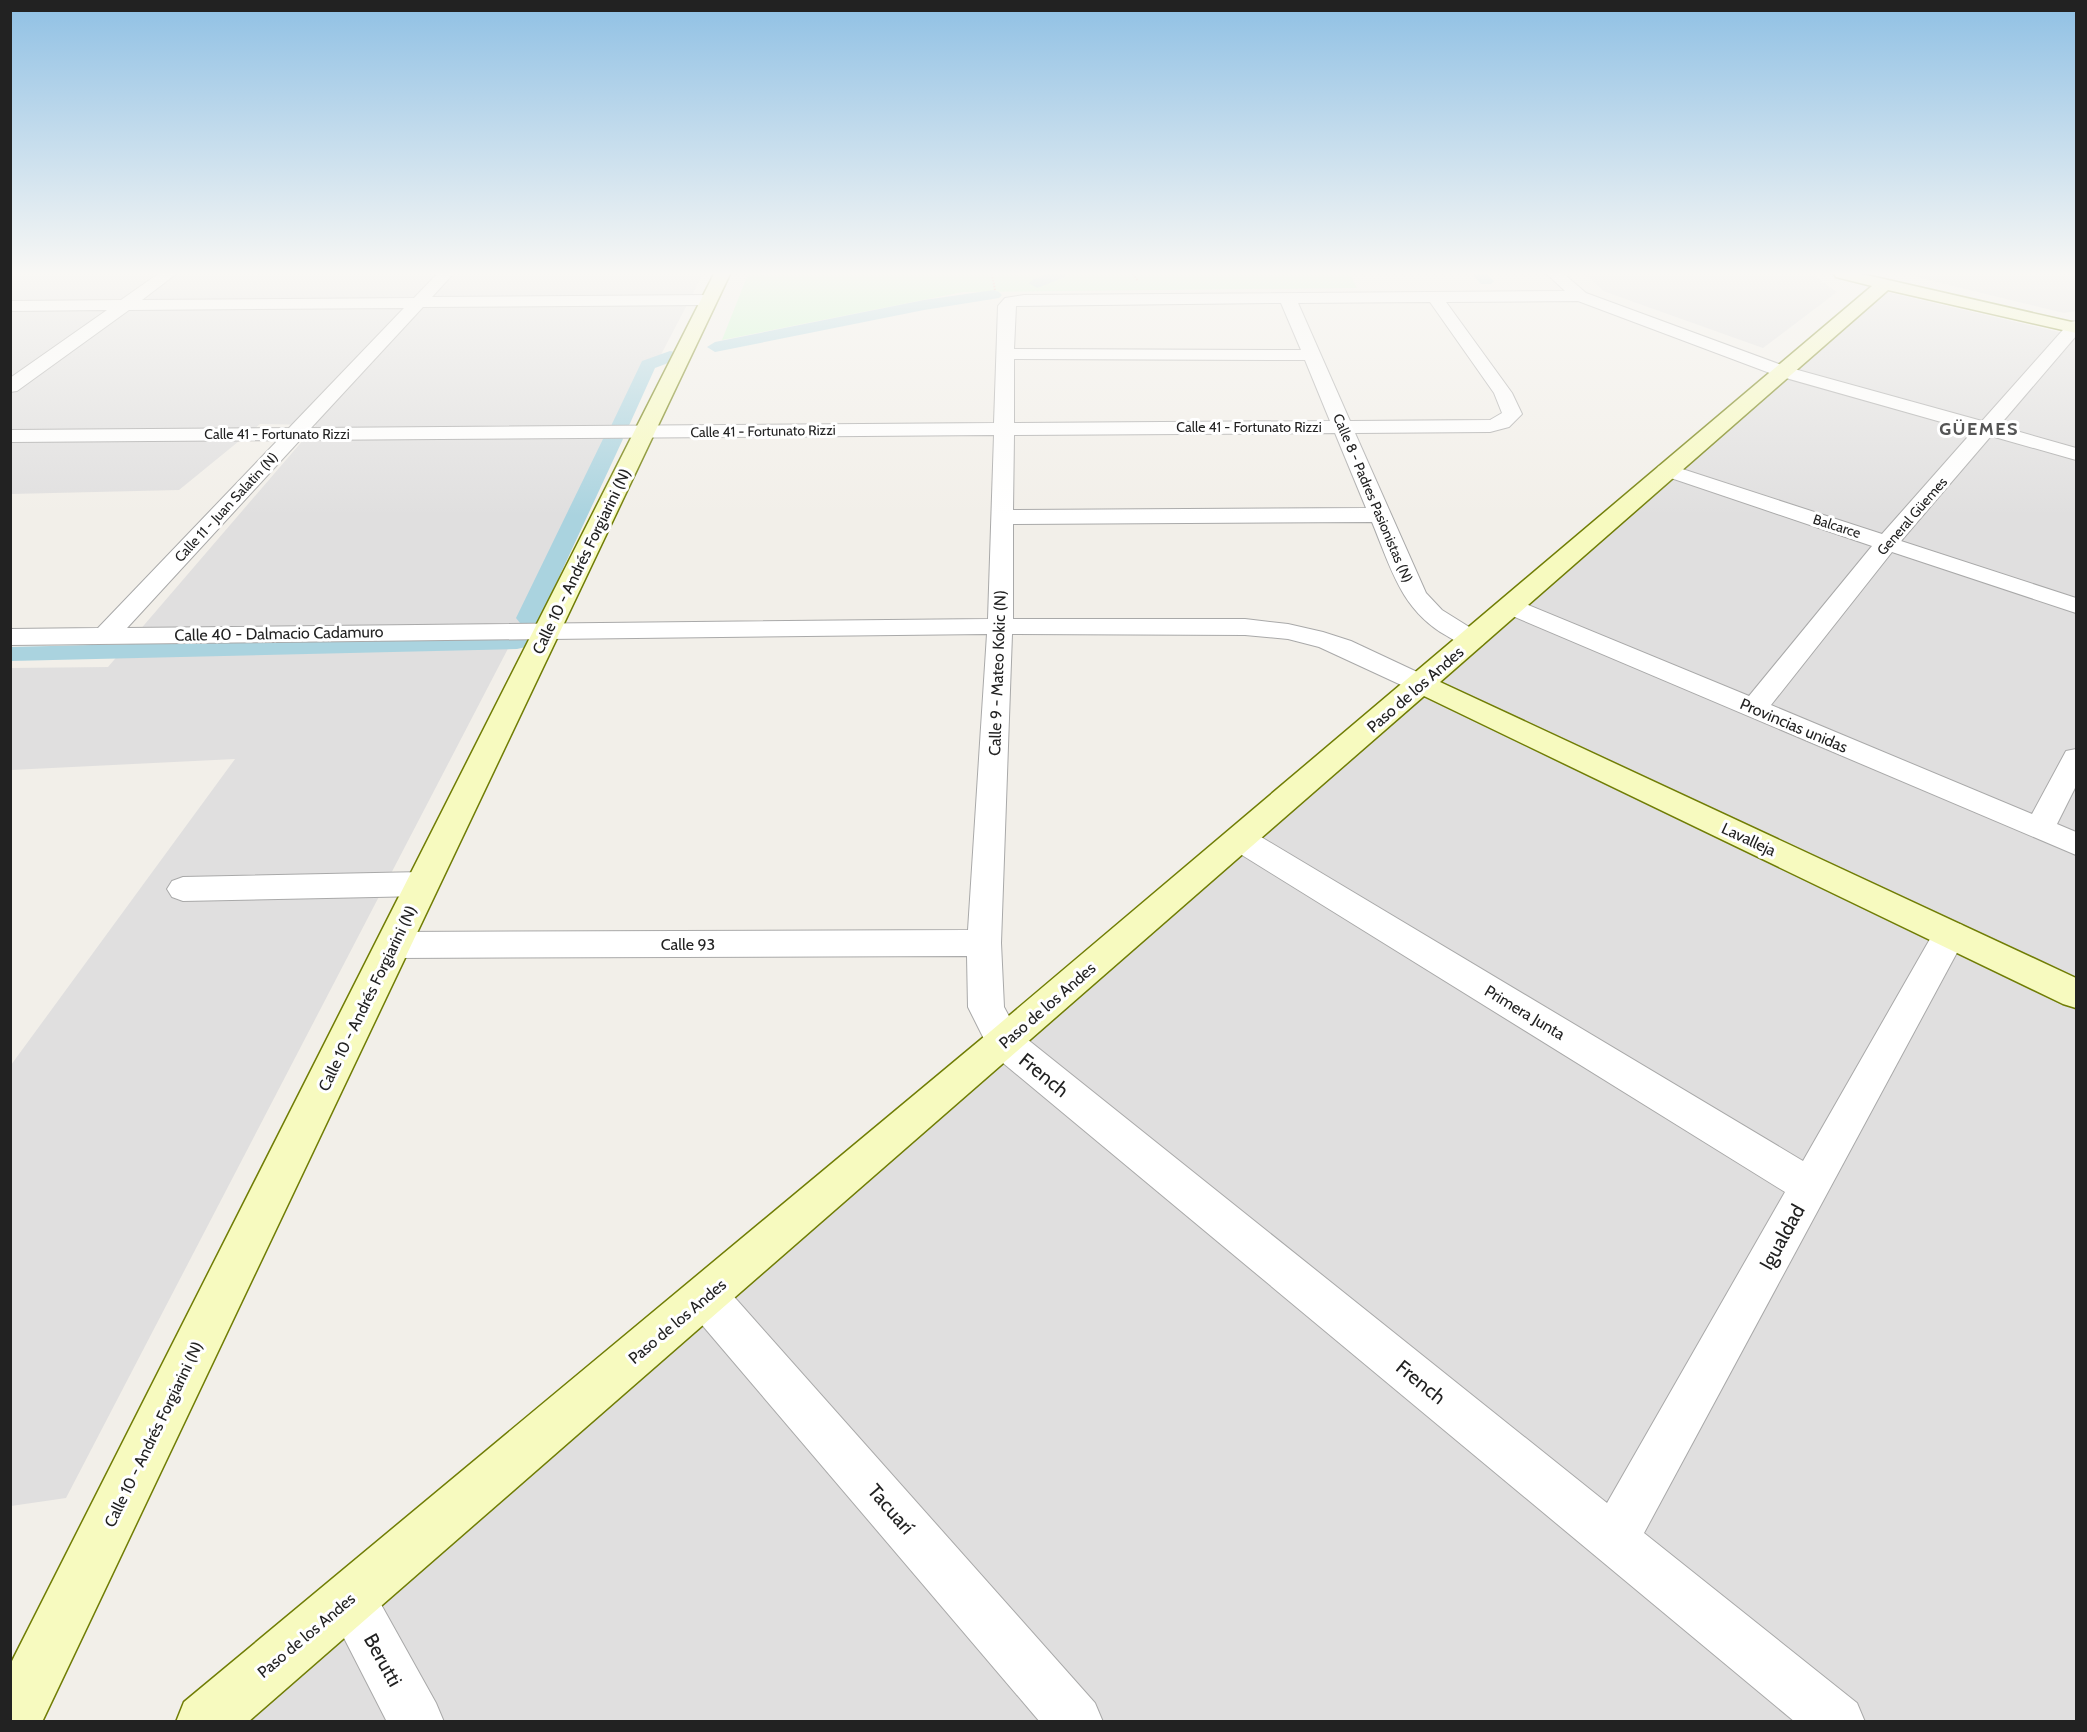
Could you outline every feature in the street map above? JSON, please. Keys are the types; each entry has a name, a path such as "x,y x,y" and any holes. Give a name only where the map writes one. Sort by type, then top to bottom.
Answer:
{"street":[{"path":"10,387 55,355"},
{"name":"Calle 11 - Juan Salatin (N)","path":"105,636 369,355"},
{"name":"Calle 10 - Andrés Forgiarini (N)","path":"12,1722 682,355"},
{"name":"Calle 9 - Mateo Kokic (N)","path":"1004,1042 986,1006 984,943 1000,625 1005,355"},
{"path":"1259,355 1312,355"},
{"name":"Calle 8 - Padres Pasionistas (N)","path":"1312,355 1414,594 1425,610 1439,622 1473,640"},
{"name":"Calle 41 - Fortunato Rizzi","path":"10,436 1490,426 1502,423 1512,414 1503,393 1476,355"},
{"path":"1738,355 1781,371 2076,454"},
{"name":"Paso de los Andes","path":"204,1722 706,1297 1512,607 1800,355"},
{"name":"General Güemes","path":"1754,708 1887,543 2052,355"},
{"name":"Balcarce","path":"1666,470 2076,606"},
{"path":"1002,517 1380,515"},
{"name":"Provincias unidas","path":"1512,607 2076,844"},
{"name":"Calle 40 - Dalmacio Cadamuro","path":"10,637 1000,625 1245,627 1283,630 1346,648 1421,684"},
{"name":"Lavalleja","path":"1421,684 2076,994"},
{"path":"2040,828 2076,758"},
{"name":"Primera Junta","path":"1240,839 1810,1186"},
{"path":"183,889 423,884"},
{"name":"Igualdad","path":"1614,1539 1950,934"},
{"name":"Calle 93","path":"393,945 984,943"},
{"name":"French","path":"1004,1042 1838,1722"},
{"name":"Tacuarí","path":"706,1297 1076,1722"},
{"name":"Berutti","path":"350,1599 417,1722"}],"shaded area":[{"path":"11,355 661,355 66,1498 11,1506 11,1065 235,759 11,770 11,668 108,667 316,425 260,424 179,490 11,494"},
{"path":"1808,355 2076,355 2076,1721 229,1722"}],"waterway":[{"path":"620,426 648,365 670,356"},
{"path":"528,618 613,439"},
{"path":"10,654 517,642 518,640"}],"district":[{"name":"GÜEMES","path":"1979,429"}]}
